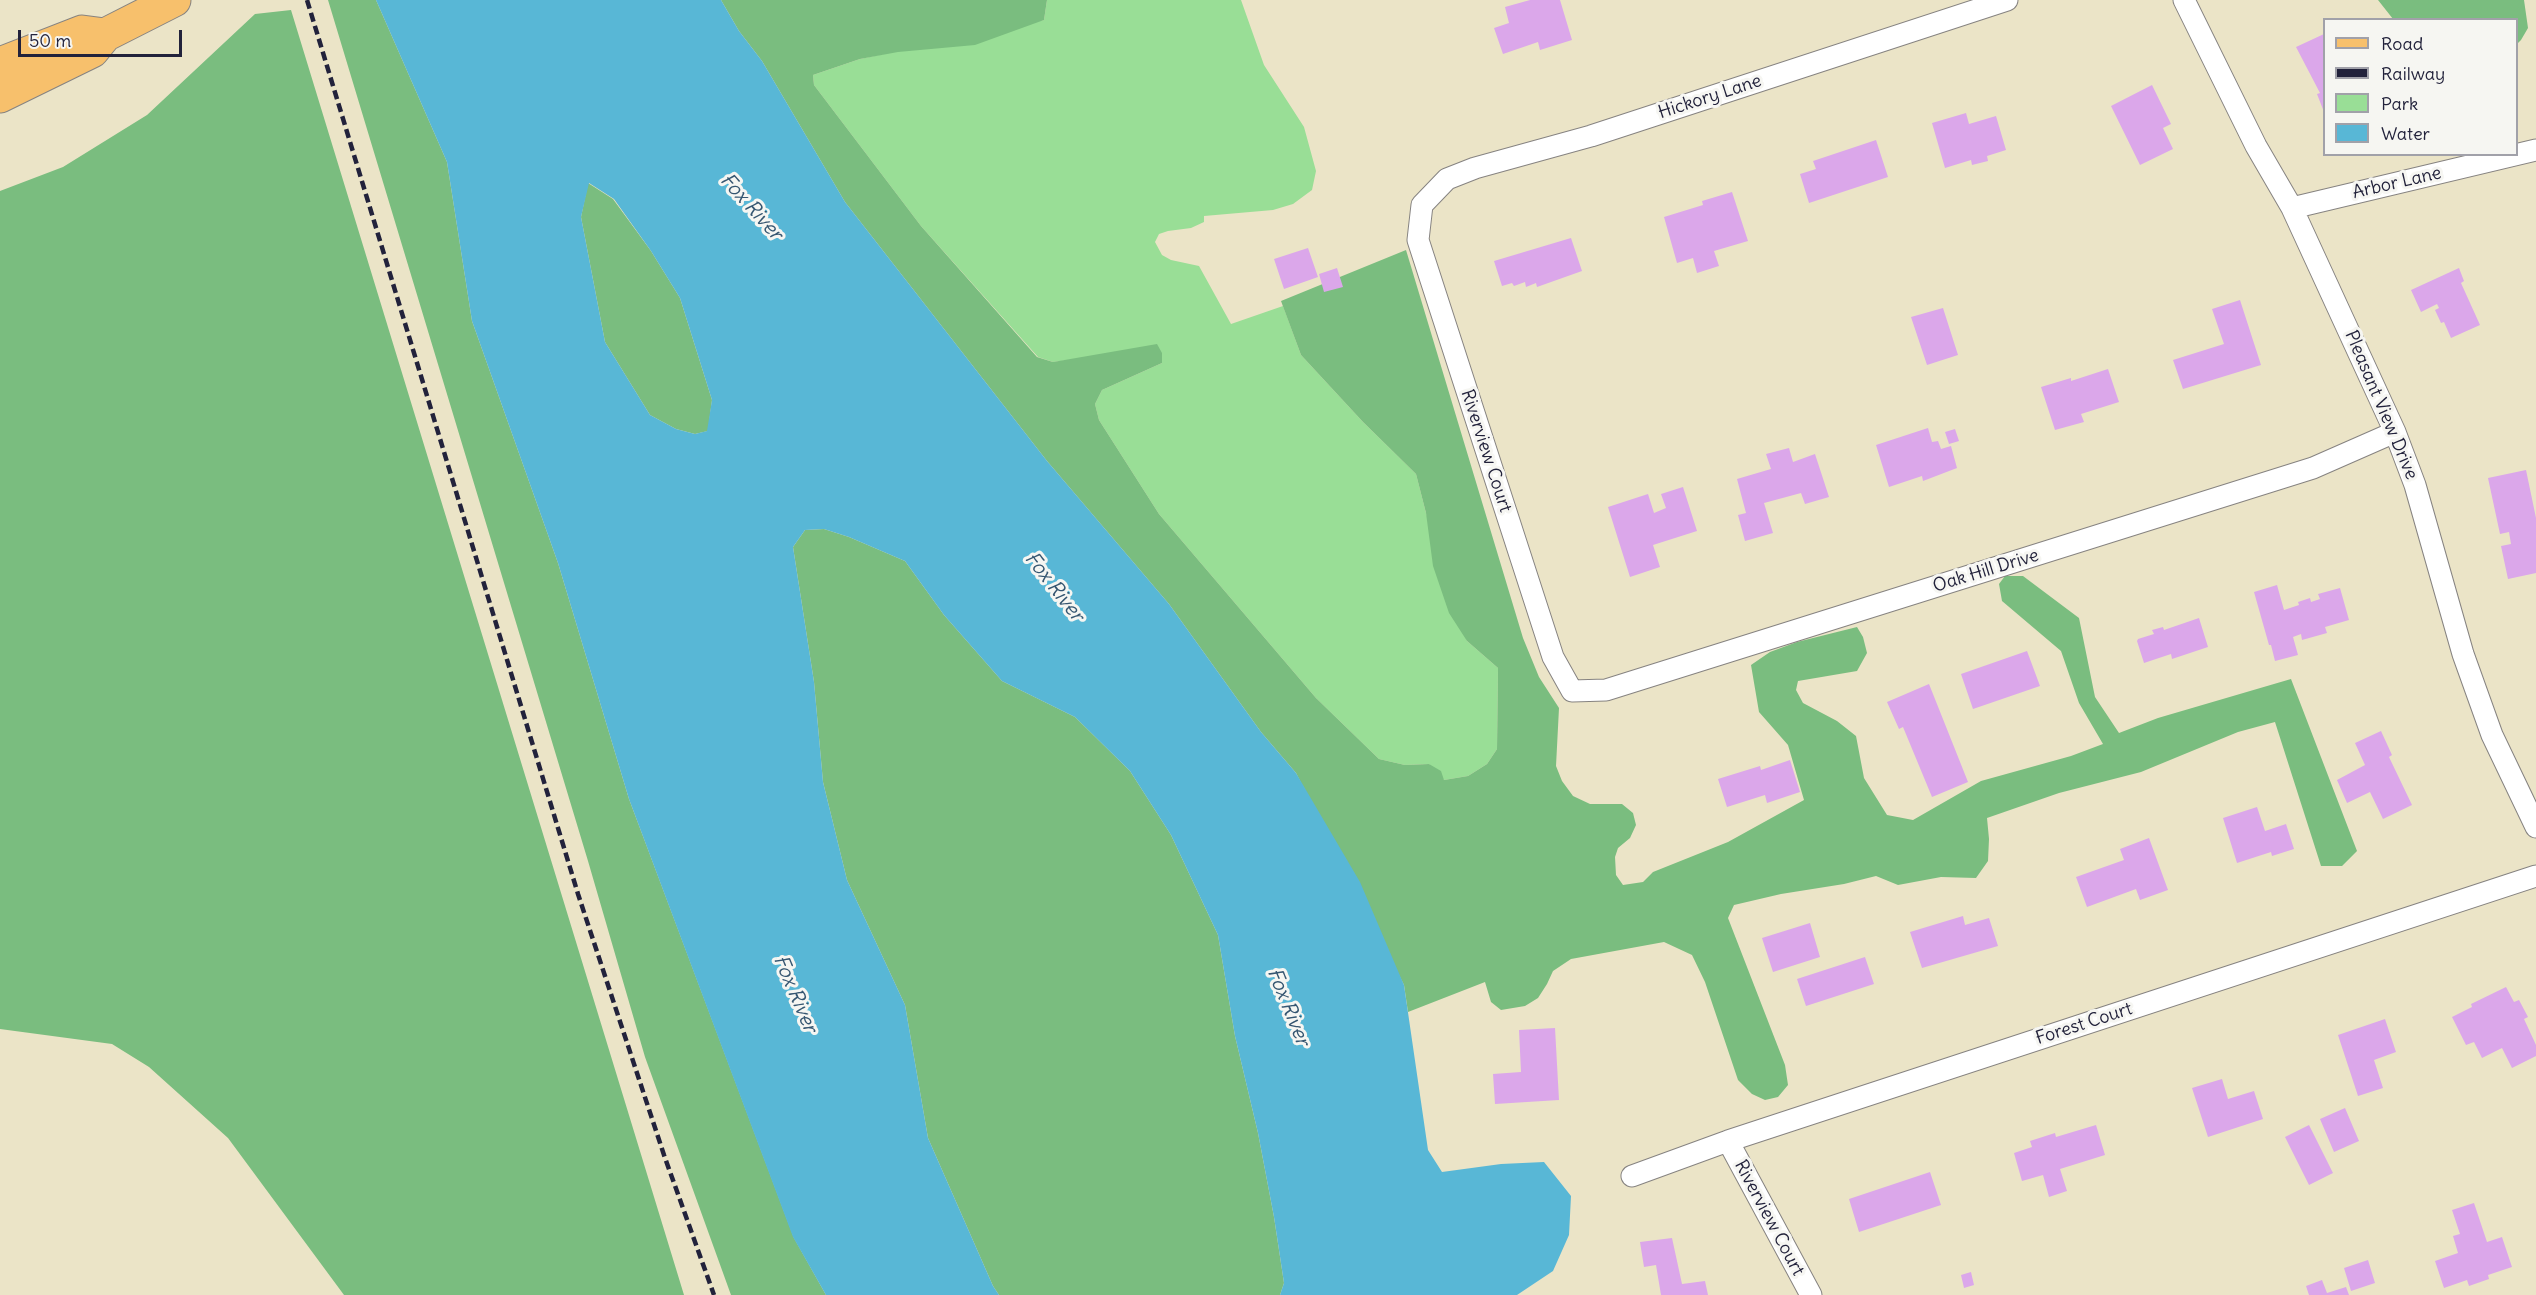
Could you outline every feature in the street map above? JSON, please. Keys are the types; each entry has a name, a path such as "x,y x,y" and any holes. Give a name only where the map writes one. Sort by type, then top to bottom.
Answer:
{"main road":[{"path":"0,96 92,51 105,35 174,0"},
{"path":"0,64 82,32 105,35"}],"street":[{"name":"Hickory Lane","path":"1422,205 1447,179 1475,168 1591,136 2007,0"},
{"name":"Pleasant View Drive","path":"2184,0 2256,146 2292,208 2395,432 2415,485 2463,654 2492,735 2536,827"},
{"name":"Arbor Lane","path":"2518,154 2536,150"},
{"name":"Arbor Lane","path":"2292,208 2511,156"},
{"name":"Riverview Court","path":"1422,205 1418,240 1553,657 1572,692"},
{"name":"Oak Hill Drive","path":"1572,692 1606,690 2299,472 2395,432"},
{"name":"Forest Court","path":"1632,1176 1728,1141 2536,876"},
{"name":"Riverview Court","path":"1728,1141 1811,1295"}],"green space":[{"path":"328,0 376,0 447,162 472,321 558,563 629,799 794,1238 826,1295 731,1295 645,1057"},
{"path":"721,0 1047,0 1044,20 975,45 898,52 860,59 813,75 814,85 921,226 1037,357 1053,362 1157,344 1162,353 1162,363 1102,390 1095,404 1099,420 1159,514 1316,698 1379,759 1405,765 1429,764 1441,771 1444,780 1468,776 1487,764 1497,749 1498,668 1467,641 1449,613 1433,566 1426,513 1416,474 1363,422 1301,355 1281,301 1406,250 1523,638 1539,677 1559,708 1556,766 1562,781 1573,796 1590,804 1622,804 1633,813 1636,825 1630,838 1618,848 1615,857 1616,875 1623,885 1643,882 1653,872 1728,842 1804,800 1788,745 1759,712 1751,665 1770,652 1797,642 1857,627 1863,637 1867,653 1857,671 1798,681 1796,690 1803,703 1837,721 1856,736 1864,778 1887,815 1913,820 1981,781 2071,756 2103,744 2079,703 2061,651 2002,601 1999,584 2005,576 2023,576 2079,618 2095,697 2119,733 2158,718 2291,679 2357,851 2342,866 2321,866 2275,722 2238,732 2141,772 2059,793 1987,818 1988,861 1976,878 1941,877 1898,885 1876,876 1734,905 1728,918 1785,1065 1788,1085 1778,1097 1765,1100 1752,1094 1738,1080 1705,982 1692,955 1664,942 1571,959 1553,971 1538,998 1525,1006 1501,1010 1491,1002 1485,982 1408,1012 1404,985 1296,773 1261,732 1169,604 1047,461 845,202 762,61 739,31"},
{"path":"1047,0 1241,0 1264,65 1304,127 1316,171 1312,190 1293,204 1273,210 1204,216 1204,222 1191,228 1159,234 1155,242 1162,255 1171,260 1199,266 1231,324 1283,306 1301,355 1363,422 1416,474 1426,513 1467,641 1498,668 1497,749 1487,764 1468,776 1444,780 1429,764 1405,765 1379,759 1316,698 1159,514 1099,420 1095,404 1102,390 1162,363 1087,358 1053,362 1038,357 921,226 814,85 813,75 860,59 1044,20"},
{"path":"2378,0 2524,0 2528,28 2518,43 2518,18 2392,18"},
{"path":"291,10 684,1295 344,1295 228,1138 149,1067 112,1044 0,1029 0,191 63,167 147,115 255,14"},
{"path":"588,183 613,199 651,251 680,298 712,400 708,431 695,434 676,429 650,415 605,342 581,217"},
{"path":"824,529 905,561 944,615 1002,681 1075,717 1130,771 1171,835 1218,935 1235,1036 1258,1133 1274,1217 1284,1283 1280,1295 999,1295 993,1286 928,1138 905,1005 847,880 823,782 814,682 793,547 805,530"}],"water":[{"name":"Fox River","path":"376,0 721,0 739,31 762,61 845,202 1047,461 1169,604 1261,732 1296,773 1360,882 1404,985 1428,1150 1442,1172 1501,1164 1544,1162 1571,1196 1569,1235 1553,1271 1517,1295 1280,1295 1284,1283 1274,1217 1258,1133 1235,1036 1218,935 1171,835 1130,771 1075,717 1002,681 944,615 905,561 824,529 805,530 793,547 814,682 823,782 847,880 905,1005 928,1138 999,1295 826,1295 793,1237 629,799 558,563 472,321 447,162","holes":["589,183 614,199 651,251 680,298 712,400 707,431 695,434 676,429 650,415 605,342 581,217"]}],"building":[{"path":"1530,0 1560,0 1572,40 1540,50 1538,42 1503,54 1494,28 1509,23 1505,7"},
{"path":"2323,34 2323,109 2317,94 2320,93 2296,47"},
{"path":"2152,85 2171,124 2163,128 2173,149 2140,165 2111,106"},
{"path":"1966,113 1969,124 1996,116 2006,150 1987,156 1988,161 1972,165 1971,160 1945,168 1932,123"},
{"path":"1876,140 1888,177 1809,203 1800,174 1816,169 1813,161"},
{"path":"1732,192 1748,241 1714,251 1719,266 1697,273 1693,258 1677,263 1664,217 1703,205 1702,201"},
{"path":"1571,238 1582,271 1537,287 1536,283 1526,287 1525,282 1514,286 1512,283 1502,286 1494,261"},
{"path":"1308,248 1318,277 1284,289 1274,259"},
{"path":"1337,268 1343,287 1324,292 1319,274"},
{"path":"2459,268 2464,281 2461,283 2480,325 2451,338 2444,322 2441,323 2435,310 2439,308 2437,304 2421,312 2411,290"},
{"path":"2240,300 2261,365 2183,389 2173,360 2224,344 2212,309"},
{"path":"1943,308 1958,355 1927,365 1911,317"},
{"path":"2108,369 2119,402 2081,414 2084,422 2055,430 2041,387 2071,378 2071,381"},
{"path":"1928,428 1932,442 1938,441 1941,449 1951,446 1957,468 1923,481 1922,476 1889,487 1876,445"},
{"path":"1955,429 1959,441 1949,444 1945,432"},
{"path":"1789,448 1793,462 1815,454 1829,497 1805,504 1801,493 1764,503 1773,533 1745,541 1738,515 1746,513 1737,479 1771,469 1766,454"},
{"path":"2526,470 2536,518 2536,573 2508,579 2501,546 2511,544 2509,532 2500,534 2488,478"},
{"path":"1683,487 1697,531 1653,545 1660,567 1630,577 1608,507 1648,494 1654,513 1666,508 1661,494"},
{"path":"2277,585 2284,610 2310,598 2311,602 2320,599 2318,594 2340,588 2349,620 2325,627 2327,633 2302,640 2301,634 2293,637 2298,655 2275,661 2254,592"},
{"path":"2199,618 2208,647 2172,659 2171,654 2144,663 2138,639 2154,634 2152,630 2163,627 2164,630"},
{"path":"2027,651 2040,686 1973,709 1961,674"},
{"path":"1929,684 1968,782 1932,797 1903,727 1899,729 1887,702"},
{"path":"2381,731 2392,755 2389,757 2412,805 2383,819 2370,792 2347,803 2337,780 2365,765 2355,743"},
{"path":"1790,760 1800,792 1767,803 1765,795 1727,807 1718,779 1760,766 1761,770"},
{"path":"2257,807 2265,831 2286,824 2294,849 2272,856 2271,852 2237,863 2223,818"},
{"path":"2149,838 2168,890 2140,900 2136,889 2087,907 2076,877 2124,860 2120,849"},
{"path":"1963,916 1965,925 1989,918 1998,946 1922,968 1910,932"},
{"path":"1810,923 1820,957 1773,972 1762,938"},
{"path":"1865,957 1874,984 1806,1006 1797,979"},
{"path":"2506,987 2514,1002 2519,1000 2528,1017 2524,1019 2536,1045 2536,1056 2512,1068 2502,1048 2482,1058 2474,1042 2466,1045 2452,1017 2472,1007 2471,1004"},
{"path":"2385,1019 2396,1052 2374,1060 2383,1088 2358,1096 2338,1035"},
{"path":"1555,1028 1559,1100 1495,1104 1493,1074 1521,1072 1519,1030"},
{"path":"2222,1079 2228,1099 2254,1091 2263,1119 2208,1137 2192,1088"},
{"path":"2345,1108 2359,1141 2334,1152 2320,1119"},
{"path":"2096,1125 2105,1155 2060,1169 2067,1191 2049,1197 2043,1175 2022,1181 2014,1153 2032,1147 2030,1141 2055,1133 2056,1137"},
{"path":"2309,1125 2333,1173 2309,1185 2285,1137"},
{"path":"1930,1172 1941,1205 1859,1232 1849,1199"},
{"path":"2474,1203 2487,1242 2502,1237 2512,1267 2488,1275 2489,1279 2469,1286 2467,1280 2444,1288 2435,1261 2458,1253 2453,1236 2460,1234 2452,1210"},
{"path":"1672,1238 1682,1284 1705,1281 1708,1295 1661,1295 1656,1265 1644,1267 1640,1242"},
{"path":"2368,1260 2375,1283 2351,1291 2344,1268"},
{"path":"1971,1272 1974,1285 1964,1288 1961,1275"},
{"path":"2322,1280 2327,1293 2346,1287 2349,1295 2309,1295 2306,1286"}],"railway":[{"path":"307,0 578,894 664,1155 714,1295"}]}
